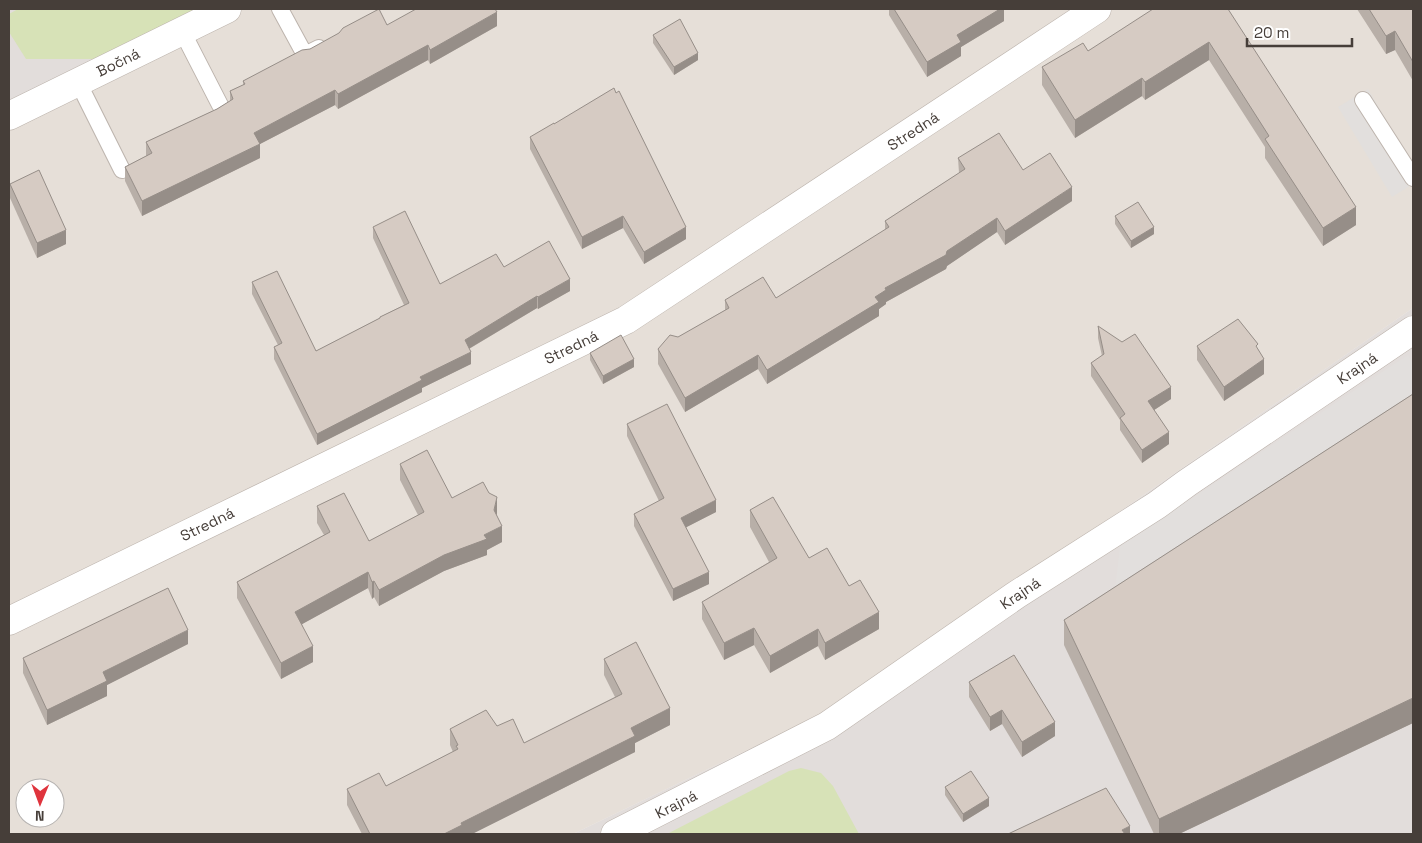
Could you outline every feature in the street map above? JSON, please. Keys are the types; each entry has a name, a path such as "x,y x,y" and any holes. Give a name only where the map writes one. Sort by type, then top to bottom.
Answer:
{"street":[{"name":"Bočná","path":"9,116 227,9"},
{"name":"Stredná","path":"9,621 626,320 1097,9"},
{"name":"Krajná","path":"615,834 827,726 1016,595 1158,504 1413,330"}],"lane":[{"path":"280,9 305,55 334,39"},
{"path":"182,31 220,105"},
{"path":"78,82 122,170"},
{"path":"1363,100 1413,178"}],"shaded area":[{"path":"9,9 236,9 9,115"},
{"path":"236,9 1413,9 1413,308 841,705 573,834 9,834 9,115"},
{"path":"1368,89 1413,165 1413,184 1392,197 1338,107"},
{"path":"1413,308 1413,834 573,834 841,705"},
{"path":"1408,355 1413,365 1413,396 1114,599 1120,546"}],"green space":[{"path":"18,9 195,9 190,14 98,59 26,59 9,32 9,14"},
{"path":"801,768 821,773 833,786 859,834 667,834 789,771"}],"building":[{"path":"379,9 387,25 416,9 495,9 497,12 430,50 428,45 338,94 335,90 254,133 260,144 142,201 125,167 152,153 146,142 217,109 233,99 230,91 245,84 243,81 302,50 310,49 339,33 343,28"},
{"path":"894,9 1000,9 957,35 961,42 927,62"},
{"path":"1153,9 1228,9 1356,207 1323,228 1265,139 1269,136 1209,42 1145,82 1142,78 1075,120 1042,67 1083,43 1088,51"},
{"path":"1369,9 1413,9 1413,62 1395,31 1386,36"},
{"path":"680,19 698,53 674,67 653,35"},
{"path":"614,88 616,93 619,91 686,227 644,252 623,216 582,237 530,137"},
{"path":"999,133 1023,170 1050,153 1072,187 1005,231 997,218 947,251 946,255 885,288 886,290 875,297 879,302 767,370 758,355 685,398 658,349 670,335 678,337 729,308 725,300 763,277 776,298 889,227 885,221 965,169 958,158"},
{"path":"39,170 66,230 37,243 10,184"},
{"path":"1138,202 1154,227 1131,241 1115,216"},
{"path":"405,211 440,284 496,254 504,267 549,241 570,279 537,296 465,340 471,352 420,377 422,380 317,434 274,347 282,343 252,282 277,271 316,351 409,303 373,227"},
{"path":"1238,319 1258,344 1256,346 1264,359 1224,387 1197,346"},
{"path":"1098,326 1122,342 1135,334 1171,387 1148,401 1169,432 1142,450 1120,418 1125,414 1091,363 1104,354"},
{"path":"621,335 634,359 603,376 590,353"},
{"path":"1413,394 1413,698 1159,819 1064,620"},
{"path":"667,404 716,500 681,518 709,572 673,589 634,514 664,498 627,424"},
{"path":"427,450 452,498 483,482 489,493 497,497 494,510 502,526 484,535 487,539 444,555 379,590 374,581 372,582 368,572 295,612 313,646 281,663 237,582 330,532 317,506 344,493 369,541 424,512 400,464"},
{"path":"773,497 809,558 827,548 849,586 860,580 879,612 825,643 818,629 770,656 754,628 724,643 702,602 777,558 750,510"},
{"path":"168,588 188,630 103,672 107,681 47,710 23,658"},
{"path":"636,642 670,708 631,728 635,736 461,823 462,825 444,834 370,834 347,789 379,773 386,786 458,749 450,729 486,710 497,726 513,719 524,743 622,694 604,659"},
{"path":"1014,655 1055,722 1022,742 1002,710 990,717 969,682"},
{"path":"971,771 989,798 963,814 945,787"},
{"path":"1106,788 1130,826 1122,830 1125,834 1008,834"}]}
